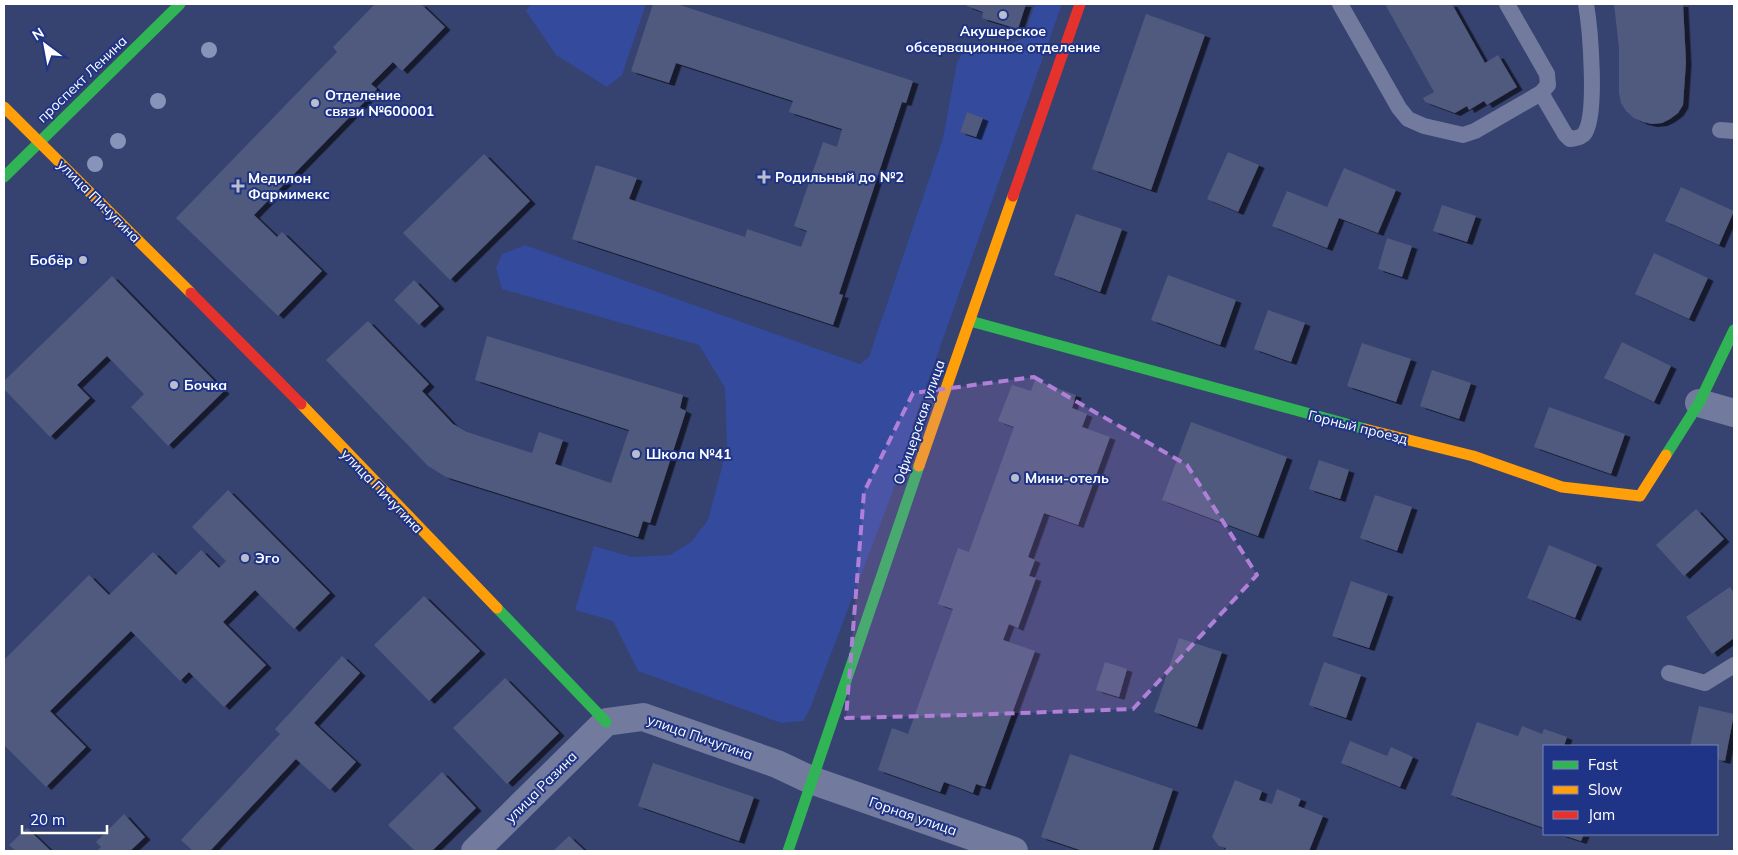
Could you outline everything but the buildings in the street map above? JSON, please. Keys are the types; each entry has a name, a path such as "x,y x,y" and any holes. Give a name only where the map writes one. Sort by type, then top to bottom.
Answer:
{"street":[{"name":"проспект Ленина","path":"4,177 180,4"},
{"name":"Офицерская улица","path":"788,851 1080,4"},
{"name":"улица Пичугина","path":"4,107 261,363 606,722 643,716 777,764 812,780"},
{"name":"Горный проезд","path":"970,321 1315,416 1473,456 1562,487 1640,496 1699,403 1734,330"},
{"path":"1699,403 1734,413"},
{"name":"улица Разина","path":"475,851 606,722"},
{"name":"Горная улица","path":"812,780 1014,851"}],"lane":[{"path":"1340,4 1399,108 1408,119 1424,126 1463,135 1475,131 1541,93 1548,85 1548,74 1507,4"},
{"path":"1541,93 1565,134 1570,139 1578,138 1584,134 1588,125 1592,97 1592,60 1586,4"},
{"path":"1669,673 1705,683 1734,665"}],"highlighted area":[{"path":"1034,377 1187,465 1257,575 1133,709 846,718 864,492 913,393"}],"shaded area":[{"path":"531,4 646,4 622,75 607,87 556,55 526,11"},
{"path":"1035,4 1062,4 912,426 913,438 810,709 803,721 781,723 638,671 613,621 575,610 594,546 632,557 670,555 691,542 708,520 727,448 725,388 699,345 502,289 496,268 502,254 525,245 860,364 869,357 943,138 957,62 962,54 971,48 999,47 1023,39","holes":["967,112 983,118 975,137 960,132"]}],"traffic: fast":[{"path":"4,177 180,4"},
{"path":"970,321 1365,429"},
{"path":"1666,455 1699,403 1734,330"},
{"path":"788,851 919,466"},
{"path":"497,608 606,722"}],"traffic: slow":[{"path":"4,107 191,293"},
{"path":"919,466 1013,196"},
{"path":"301,404 497,608"},
{"path":"1365,429 1473,456 1562,487 1640,496 1666,455"}],"traffic: jam":[{"path":"1013,196 1080,4"},
{"path":"191,293 301,404"}],"place":[{"name":"Акушерское обсервационное отделение","path":"1003,15"},
{"name":"Отделение связи №600001","path":"315,103"},
{"name":"Родильный до №2","path":"764,177"},
{"name":"Медилон Фармимекс","path":"238,186"},
{"name":"Бобёр","path":"83,260"},
{"name":"Бочка","path":"174,385"},
{"name":"Школа №41","path":"636,454"},
{"name":"Мини-отель","path":"1015,478"},
{"name":"Эго","path":"245,558"}]}
